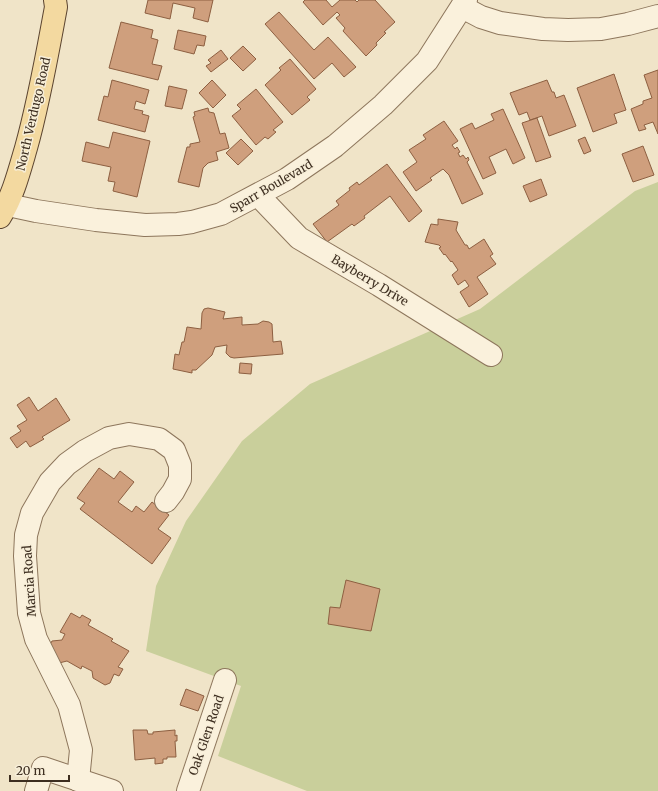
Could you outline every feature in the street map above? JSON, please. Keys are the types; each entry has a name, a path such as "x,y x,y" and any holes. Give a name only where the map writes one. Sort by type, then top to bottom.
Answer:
{"main road":[{"name":"North Verdugo Road","path":"4,211 18,178 37,108 56,2"}],"street":[{"name":"Sparr Boulevard","path":"4,211 36,211 96,220 145,225 178,224 208,219 221,214 287,179 335,146 383,105 427,61 464,3"},
{"path":"464,3 481,17 500,23 543,29 601,29 658,16"},
{"name":"Bayberry Drive","path":"258,195 299,238 491,354"},
{"name":"Marcia Road","path":"78,780 81,750 69,705 36,639 29,613 25,556 26,535 32,513 50,482 67,464 85,451 109,438 129,434 159,439 174,450 180,465 180,479 166,501"},
{"name":"Oak Glen Road","path":"188,791 225,680"},
{"path":"36,791 43,768 112,791"}],"green space":[{"path":"658,182 658,791 307,791 218,756 241,686 146,651 156,586 186,521 242,441 310,384 480,309 635,191"}],"building":[{"path":"148,0 213,0 208,22 193,18 195,8 173,3 170,19 145,13"},
{"path":"305,0 326,0 332,7 340,0 355,0 357,2 359,0 375,0 395,22 384,32 386,33 366,56 343,31 345,28 336,18 340,15 337,12 323,25 303,2"},
{"path":"279,12 314,50 328,37 356,67 344,77 332,63 314,79 265,24"},
{"path":"121,22 153,30 151,38 158,40 152,64 162,66 158,80 109,68"},
{"path":"178,30 206,36 204,46 197,45 194,54 174,49"},
{"path":"243,46 256,59 243,71 230,58"},
{"path":"221,50 228,59 211,72 206,66 211,63 208,60"},
{"path":"290,59 316,89 307,97 310,100 292,115 265,85 281,70 279,68"},
{"path":"658,70 658,134 653,122 644,125 646,129 639,131 631,109 643,104 643,101 652,98 644,75"},
{"path":"614,74 626,110 614,114 617,123 593,132 577,88"},
{"path":"112,80 149,90 145,104 136,101 134,109 143,111 142,114 149,116 145,132 98,120 104,96 108,97"},
{"path":"212,80 226,95 213,108 199,93"},
{"path":"547,80 556,98 564,95 576,126 549,136 542,116 530,120 527,112 519,115 510,93"},
{"path":"169,86 187,90 182,109 165,106"},
{"path":"256,89 283,122 273,130 276,132 268,139 265,137 256,145 232,116 241,109 237,105"},
{"path":"208,108 209,112 214,113 220,134 225,133 229,148 216,152 218,160 208,163 203,168 199,187 178,182 187,147 190,147 190,144 200,142 193,117 195,116 194,112"},
{"path":"503,109 525,158 513,164 506,149 489,157 496,173 483,179 460,129 472,123 475,129 494,120 491,114"},
{"path":"537,118 551,157 536,162 522,123"},
{"path":"444,121 458,141 452,145 455,149 457,147 460,152 458,153 460,157 463,155 466,159 468,157 469,160 467,162 483,194 462,204 449,175 443,169 430,178 432,180 416,191 403,172 417,162 409,150 426,139 423,135"},
{"path":"113,132 150,141 137,197 113,191 115,182 108,181 111,167 82,161 86,142 109,148"},
{"path":"585,137 591,151 584,154 578,140"},
{"path":"241,139 253,151 238,165 226,153"},
{"path":"643,146 654,175 633,182 622,154"},
{"path":"387,164 422,211 409,222 390,196 364,216 365,218 354,226 352,224 327,242 313,224 339,205 336,201 350,190 349,188 357,182 359,185"},
{"path":"541,179 547,195 530,202 523,186"},
{"path":"438,219 458,222 456,230 469,249 484,239 493,254 490,256 496,264 477,277 488,294 469,307 460,292 469,286 465,280 458,285 452,275 458,270 452,261 451,262 445,254 444,255 439,248 441,247 439,245 425,242 431,224 438,225"},
{"path":"208,308 225,312 223,319 242,317 242,325 258,324 263,321 269,322 272,324 273,342 281,341 283,354 234,358 230,357 226,353 227,345 215,347 212,355 196,370 192,370 192,373 173,369 175,354 179,355 182,342 184,342 187,327 201,329 202,313 204,309"},
{"path":"240,363 252,364 251,374 239,373"},
{"path":"29,397 38,411 56,398 70,420 42,437 44,439 30,447 26,441 17,448 10,438 21,431 17,426 27,420 17,405"},
{"path":"99,468 114,479 120,471 134,482 118,502 132,512 136,506 144,512 152,502 169,515 158,529 171,538 152,564 80,509 85,503 77,498"},
{"path":"346,580 380,589 371,631 328,624 330,607 340,608"},
{"path":"71,613 80,618 82,615 91,620 88,625 113,639 111,641 129,651 118,667 123,669 119,676 114,674 110,683 105,685 93,678 92,671 82,666 81,669 67,661 59,663 47,650 52,641 62,640 65,634 60,632"},
{"path":"186,689 204,696 198,711 180,705"},
{"path":"133,730 147,730 148,734 153,734 153,732 175,730 175,736 177,735 177,741 175,741 176,757 167,757 167,759 163,759 163,763 155,764 155,758 135,760"}]}
